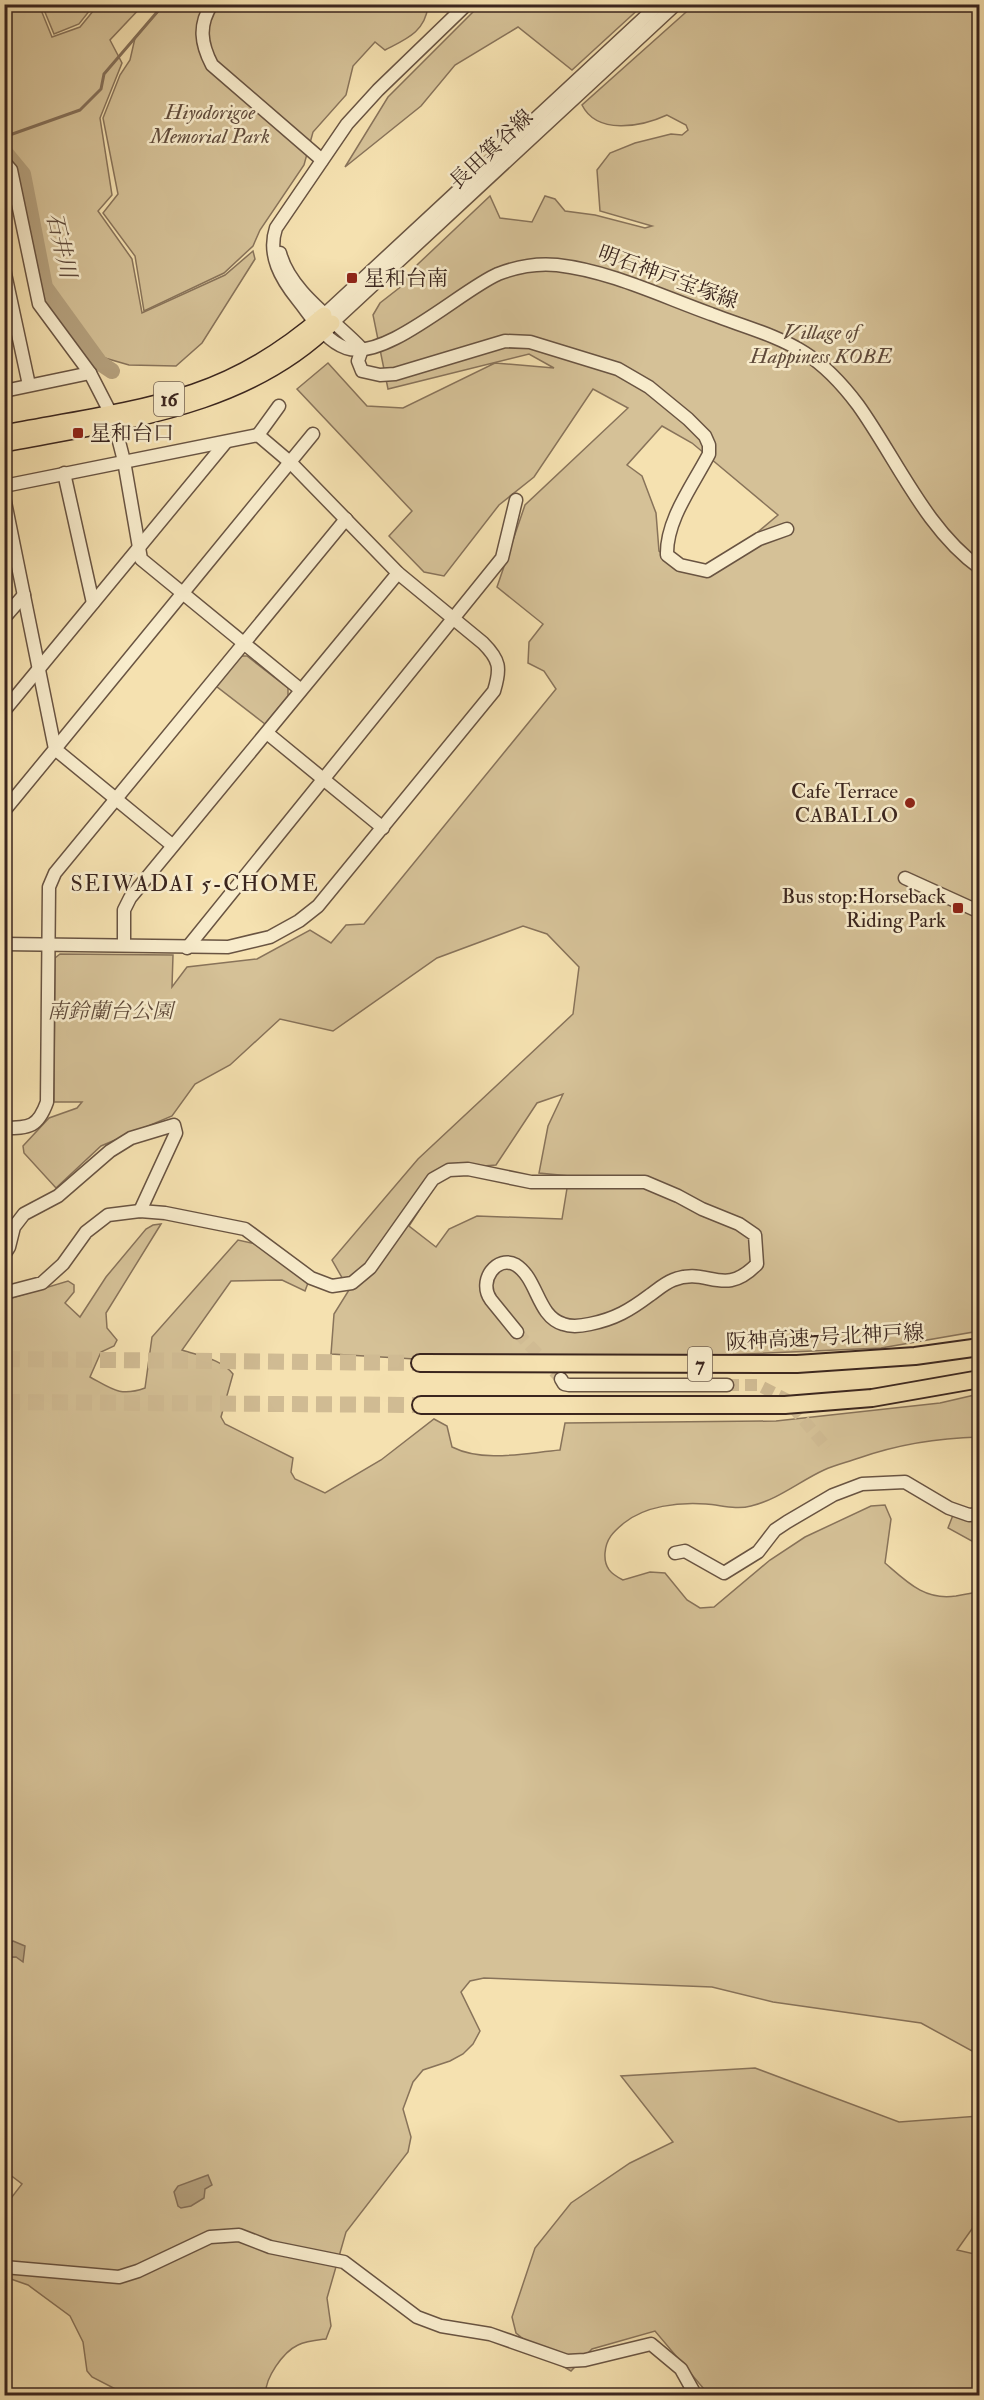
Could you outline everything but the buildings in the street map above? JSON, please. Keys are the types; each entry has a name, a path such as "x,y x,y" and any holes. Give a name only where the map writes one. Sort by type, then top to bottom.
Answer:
{"highway":[{"name":"阪神高速7号北神戸線","path":"420,1363 797,1364 915,1356 980,1347"},
{"name":"7","path":"421,1405 785,1405 872,1398 980,1379"}],"main road":[{"name":"16","path":"4,433 112,417 156,414 230,391 282,364 324,323"},
{"name":"16","path":"4,444 112,417"}],"street":[{"path":"212,4 203,23 201,38 212,65 322,160"},
{"path":"467,4 378,90 347,124 276,228 273,237 275,261 284,281 324,323 337,343 349,349 362,349 358,361 362,371 380,375 395,375 492,344 519,340 618,369 649,387 688,419 709,445 709,454 672,525 667,542 667,555 680,565 707,571 759,539 787,529"},
{"name":"長田箕谷線","path":"324,323 659,4"},
{"name":"長田箕谷線","path":"324,323 676,4"},
{"path":"4,162 11,170 39,304 90,373 112,417 124,461 141,559 301,690"},
{"name":"明石神戸宝塚線","path":"362,349 392,341 483,282 527,265 554,265 586,270 636,287 783,341 824,368 840,382 859,406 947,538 980,568"},
{"path":"4,269 29,385"},
{"path":"4,391 90,373"},
{"path":"4,486 258,435 279,406"},
{"path":"4,811 313,434"},
{"path":"4,944 228,947 270,936 299,921 318,906 494,691 500,673 496,656 455,618 398,573 291,463 258,435"},
{"path":"4,711 226,442"},
{"path":"64,473 93,603"},
{"path":"4,497 55,748 172,845"},
{"path":"187,948 502,558 516,500"},
{"path":"4,1128 25,1128 41,1119 47,1102 49,887 55,873 346,519"},
{"path":"124,945 124,910 130,898 398,573"},
{"path":"4,618 24,595"},
{"path":"267,733 383,828"},
{"path":"905,878 980,912"},
{"path":"4,1255 9,1247 14,1227 24,1214 58,1196 110,1151 130,1138 174,1125 176,1133 140,1211"},
{"path":"4,1293 42,1283 63,1264 86,1232 108,1215 140,1211 165,1213 246,1228 311,1278 332,1286 352,1283 370,1268 433,1179 449,1170 468,1169 531,1182 645,1182 739,1224 755,1234 757,1264 745,1276 730,1282 687,1277 672,1280 614,1319 573,1326 553,1319 542,1305 528,1277 514,1264 504,1263 492,1271 485,1288 489,1297 517,1332"},
{"path":"561,1379 564,1384 569,1385 727,1385"},
{"path":"675,1553 686,1551 724,1573 758,1552 775,1530 787,1522 833,1496 862,1484 905,1482 949,1508 969,1515 980,1514"},
{"path":"4,2267 119,2277 138,2271 210,2237 239,2235 270,2247 344,2262 417,2317 441,2326 490,2334 567,2361 585,2360 651,2344 681,2369 696,2396"}],"green space":[{"path":"5,4 39,5 52,37 80,27 98,5 143,5 110,40 122,63 100,118 112,195 98,211 132,259 142,313 225,275 253,251 255,259 202,343 176,366 129,365 105,358 49,290 25,172 5,146"},
{"name":"Hiyodorigoe Memorial Park","path":"426,4 428,6 423,22 413,34 385,50 375,42 353,66 346,95 313,132 304,165 260,230 253,246 224,273 144,311 135,256 103,213 118,194 103,118 120,75 130,60 135,38 164,5"},
{"path":"42,5 94,5 79,24 54,34"},
{"path":"480,5 643,5 572,70 518,27 455,65 421,106 345,167 388,97"},
{"path":"694,5 979,5 979,1331 881,1348 724,1355 415,1359 331,1354 334,1314 349,1290 332,1260 418,1159 573,1014 579,967 547,934 523,926 437,958 333,1031 280,1019 230,1065 195,1084 172,1116 101,1146 56,1188 24,1153 23,1146 49,1118 77,1108 82,1102 54,1102 55,958 60,954 173,955 172,987 187,967 257,959 310,930 331,943 346,925 364,924 556,689 544,671 528,663 529,642 543,624 497,587 525,505 628,408 593,389 534,477 499,505 444,576 424,572 389,536 412,511 297,389 328,363 367,406 403,408 495,363 554,368 529,354 388,389 373,315 380,303 403,285 402,282 418,264 490,196 500,218 532,222 545,196 555,199 565,211 595,215 645,228 652,226 600,211 597,170 610,153 635,143 671,134 682,135 688,130 686,125 667,115 645,123 609,125 589,115 582,105","holes":["662,426 692,443 778,515 739,548 704,567 683,569 659,551 656,513 642,476 627,465","563,1094 548,1126 539,1173 569,1176 562,1219 477,1216 449,1229 436,1247 409,1226 446,1169 496,1165 537,1103"]},
{"path":"240,656 247,656 288,688 288,696 265,724 216,686"},
{"path":"161,1224 106,1313 107,1328 117,1340 114,1346 101,1352 90,1377 122,1392 145,1388 152,1337 238,1240 256,1244 308,1283 305,1291 282,1280 231,1281 182,1350 216,1361 233,1374 221,1417 225,1424 293,1458 291,1472 295,1479 325,1493 381,1460 434,1419 447,1426 452,1447 477,1455 505,1456 560,1450 565,1423 776,1421 940,1403 979,1394 979,1437 918,1443 874,1453 824,1470 779,1495 751,1506 684,1504 652,1509 632,1517 613,1533 607,1544 605,1558 609,1570 623,1580 650,1572 665,1573 687,1600 700,1608 714,1607 770,1560 805,1537 871,1506 885,1505 891,1519 885,1563 917,1588 935,1596 956,1596 979,1591 979,2049 972,2051 921,2023 773,2002 712,1987 484,1978 470,1981 461,1992 480,2031 473,2044 463,2054 423,2070 413,2082 403,2109 411,2137 408,2152 346,2232 327,2298 331,2326 326,2339 301,2344 286,2354 271,2374 266,2395 127,2395 92,2377 87,2371 83,2342 70,2316 28,2285 5,2277 5,2206 22,2184 5,2171 4,1957 16,1957 8,1943 4,1947 5,1300 68,1281 74,1285 74,1292 65,1303 80,1317 106,1277 146,1229"},
{"path":"953,1515 979,1519 979,1545 948,1528"},
{"path":"755,2068 899,2122 979,2116 979,2219 957,2250 979,2255 979,2395 709,2395 655,2331 592,2349 571,2371 543,2355 516,2333 512,2317 535,2248 571,2203 630,2163 673,2142 621,2076"}],"shaded area":[{"path":"13,1941 25,1946 23,1962 16,1957 5,1957 5,1947"},
{"path":"208,2175 212,2185 205,2189 204,2198 191,2206 181,2208 178,2206 174,2192 178,2186"}],"waterway":[{"path":"4,137 80,110 101,89 104,74 164,4"},
{"name":"石井川","path":"4,151 23,174 45,287 100,363 112,371"}],"tunnel":[{"path":"517,1332 561,1379"},
{"path":"4,1359 420,1363"},
{"path":"727,1385 758,1385 786,1399 827,1448"},
{"path":"4,1402 421,1405"}],"place":[{"name":"星和台南","path":"352,278"},
{"name":"星和台口","path":"78,433"},
{"name":"Cafe Terrace CABALLO","path":"910,803"},
{"name":"Bus stop:Horseback Riding Park","path":"958,908"}],"district":[{"name":"SEIWADAI 5-CHOME","path":"195,883"}],"park label":[{"name":"Village of Happiness KOBE","path":"821,344"},
{"name":"南鈴蘭台公園","path":"110,1011"}]}
